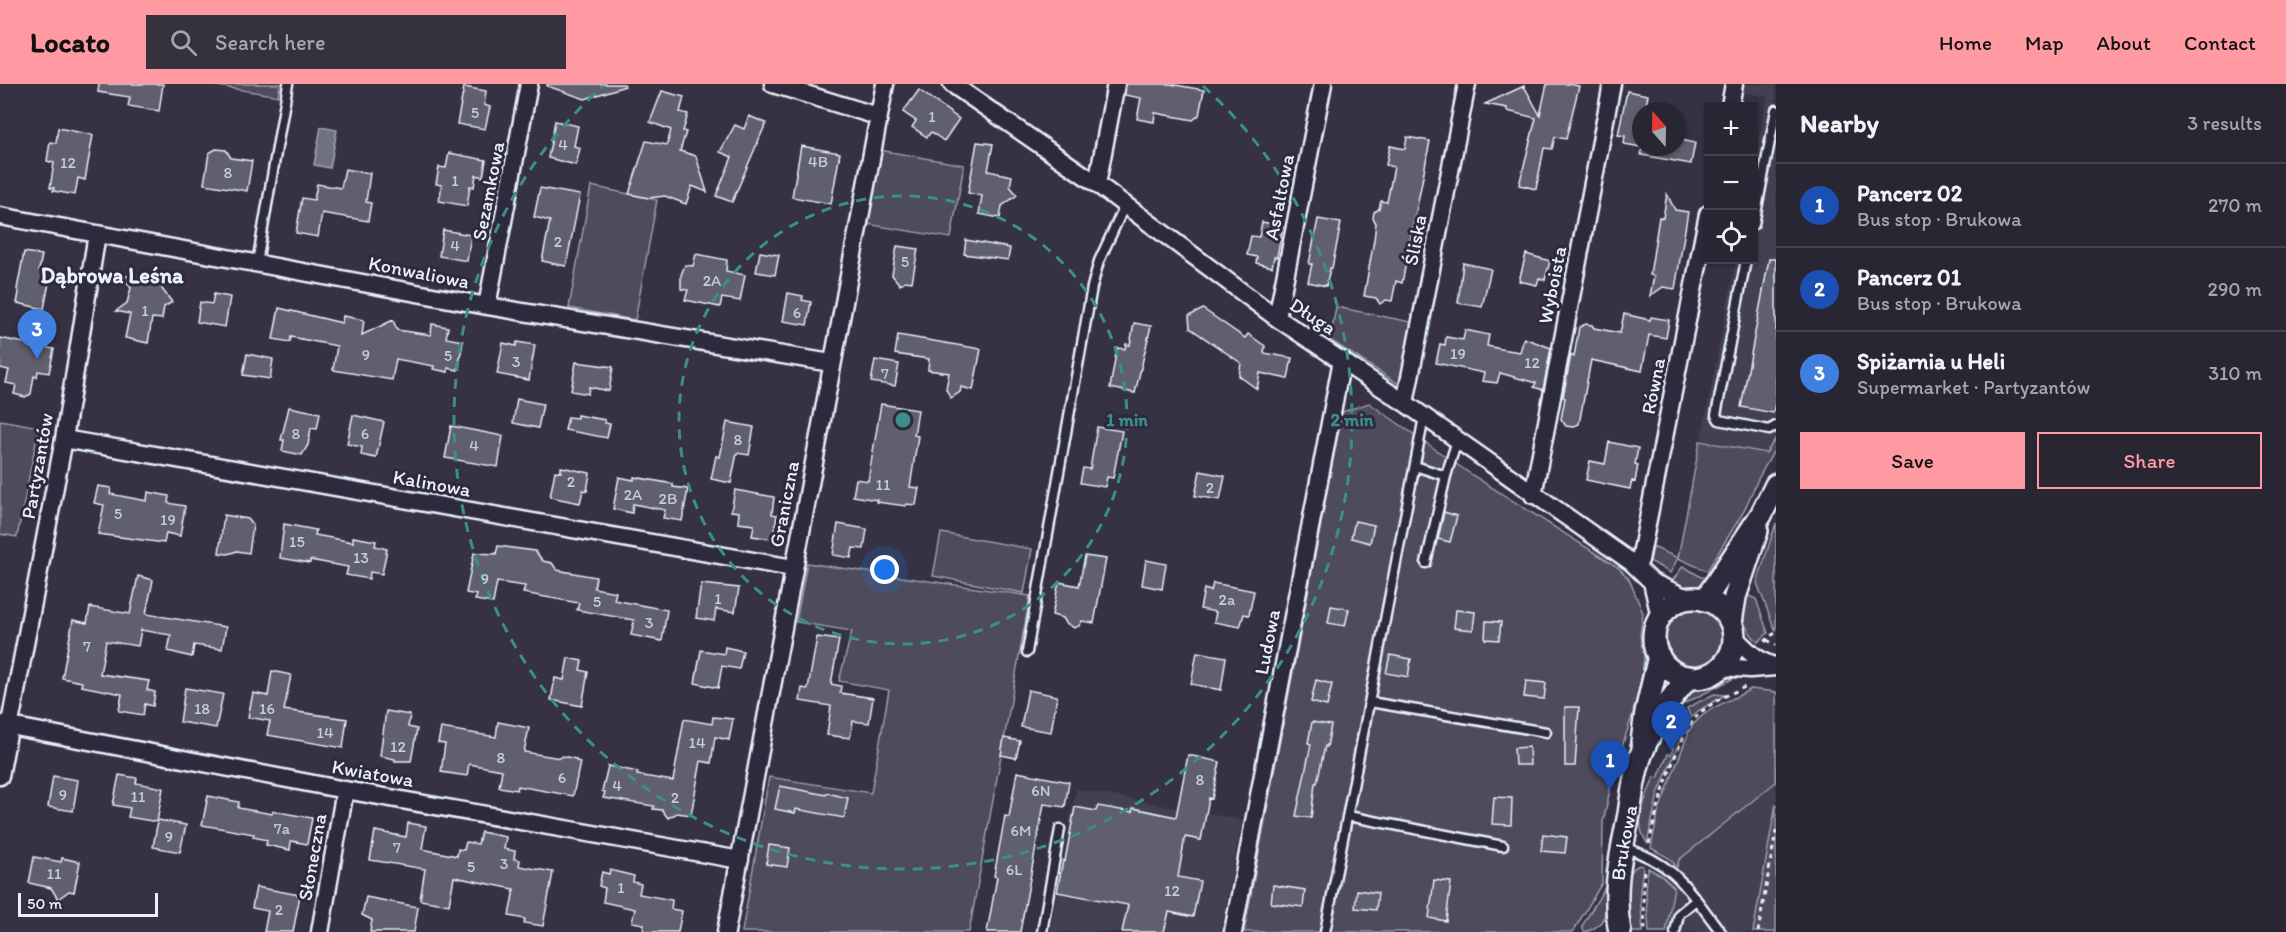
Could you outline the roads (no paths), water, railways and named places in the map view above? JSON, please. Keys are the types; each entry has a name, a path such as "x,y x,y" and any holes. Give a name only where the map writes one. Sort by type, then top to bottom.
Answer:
{"street":[{"name":"Sezamkowa","path":"488,306 529,84"},
{"path":"773,84 877,116"},
{"name":"Graniczna","path":"726,932 877,116 885,84"},
{"path":"1097,184 1116,84"},
{"name":"Asfaltowa","path":"1277,318 1323,84"},
{"name":"Śliska","path":"1405,403 1467,84"},
{"name":"Wyboista","path":"1533,495 1612,84"},
{"path":"1731,102 1734,84"},
{"name":"Długa","path":"956,85 1097,184 1277,318 1405,403 1636,566 1652,582 1697,599"},
{"name":"Konwaliowa","path":"0,216 488,306 831,363"},
{"name":"Partyzantów","path":"0,776 5,725 64,439 97,234"},
{"name":"Równa","path":"1636,566 1640,560 1704,234"},
{"name":"Ludowa","path":"1233,932 1342,360"},
{"name":"Kalinowa","path":"64,439 793,568"},
{"path":"1775,667 1766,664 1749,652 1732,630 1720,608 1697,599 1672,604 1660,617 1654,640 1659,656 1669,669 1689,677 1702,677 1720,667 1730,654 1732,630 1735,597 1761,515 1776,484"},
{"path":"1697,599 1761,515"},
{"path":"1652,582 1660,617"},
{"name":"Brukowa","path":"1620,932 1616,890 1622,847 1641,755 1646,712 1659,656"},
{"path":"1720,667 1750,669 1775,667"},
{"name":"Brukowa","path":"1641,755 1667,706 1689,677"},
{"name":"Kwiatowa","path":"5,725 345,790 740,860"},
{"name":"Słoneczna","path":"320,932 345,790"}],"lane":[{"path":"257,263 288,84"},
{"path":"1757,210 1776,110"},
{"path":"1027,652 1092,286 1099,261 1125,205"},
{"path":"1745,264 1716,416 1719,420 1769,430 1776,426"},
{"path":"1326,932 1424,417"},
{"path":"1426,563 1446,476 1457,440"},
{"path":"1415,466 1446,476"},
{"path":"1370,702 1546,732"},
{"path":"1348,816 1503,846"},
{"path":"1042,932 1060,829"},
{"path":"1622,847 1647,856 1675,873 1721,932"},
{"path":"1675,932 1679,914 1696,900"}],"water":[{"path":"321,127 337,130 330,168 314,165"}],"place":[{"name":"Spiżarnia u Heli","path":"37,359"},
{"name":"Pancerz 01","path":"1671,751"},
{"name":"Pancerz 02","path":"1610,790"}],"district":[{"name":"Dąbrowa Leśna","path":"112,275"}]}
